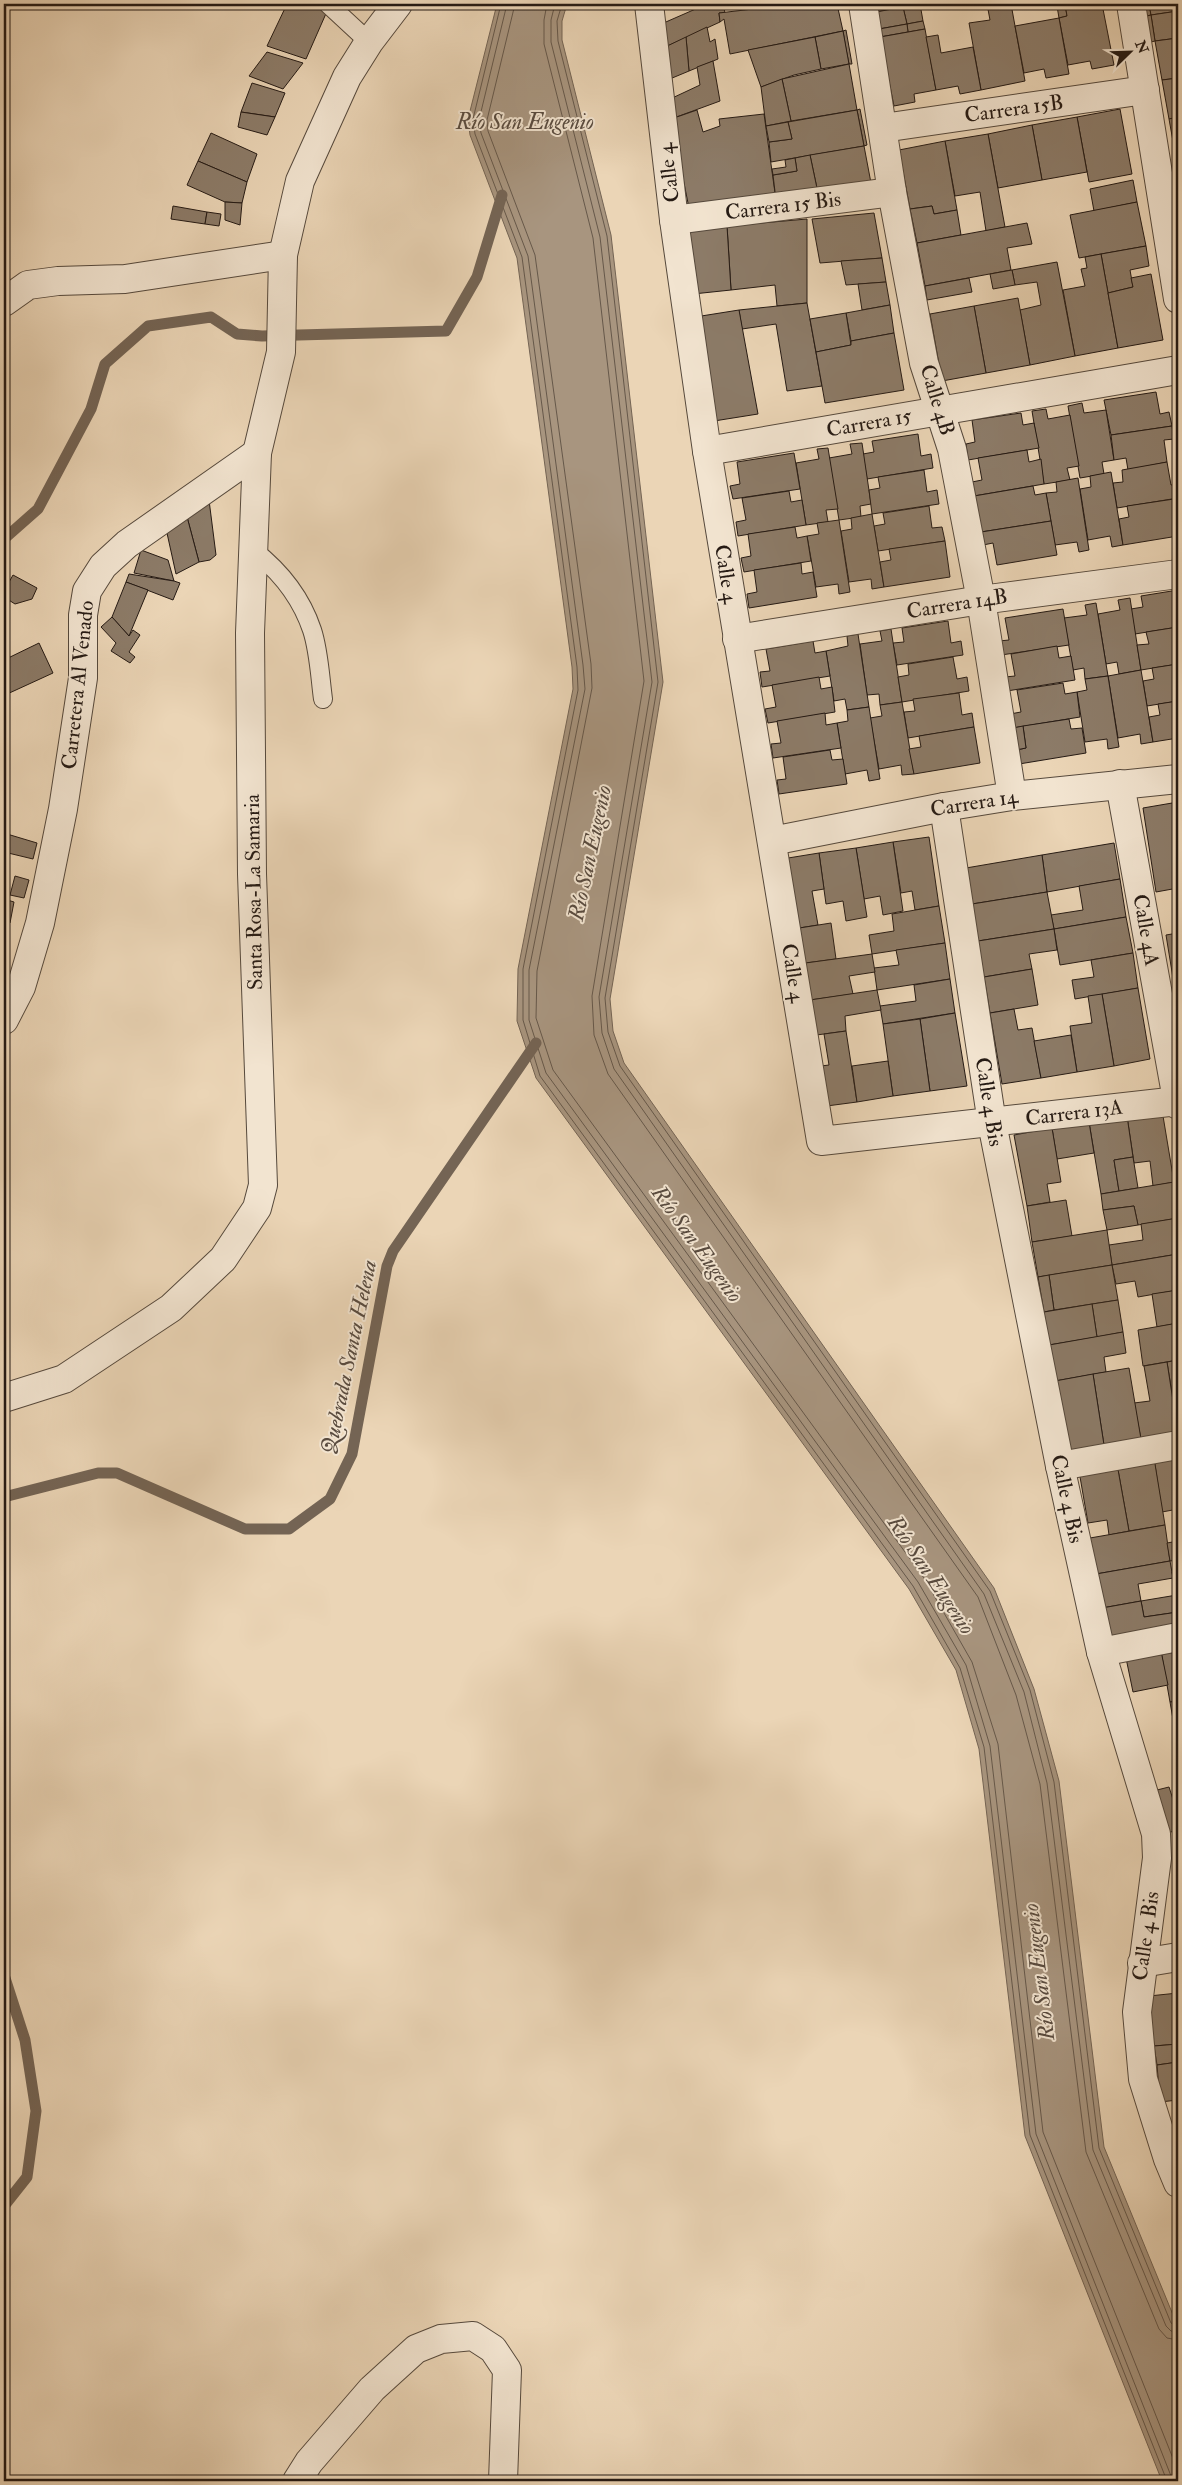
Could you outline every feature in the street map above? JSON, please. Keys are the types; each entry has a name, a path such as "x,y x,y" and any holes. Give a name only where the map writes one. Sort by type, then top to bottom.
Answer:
{"street":[{"name":"Santa Rosa-La Samaria","path":"4,1398 64,1379 171,1308 223,1259 257,1208 263,1185 252,874 250,632 257,453 281,340 282,255 300,181 347,77 369,42 398,4"},
{"name":"Calle 4","path":"649,4 674,220 707,451 736,639 772,841 821,1141"},
{"name":"Calle 4B","path":"863,4 892,192 924,363 952,449 981,600 1012,796"},
{"path":"1131,4 1145,90 1172,222 1178,300"},
{"name":"Carrera 15B","path":"883,128 1145,90"},
{"name":"Carrera 15 Bis","path":"674,220 892,192"},
{"path":"4,302 28,285 58,281 125,279 282,255"},
{"name":"Carrera 15","path":"707,451 1178,370"},
{"name":"Carretera Al Venado","path":"4,1020 21,987 40,923 63,809 83,678 83,615 87,591 103,566 127,544 257,453"},
{"name":"Carrera 14B","path":"736,639 981,600 1178,574"},
{"name":"Carrera 14","path":"772,841 944,807 1012,796 1178,779"},
{"name":"Calle 4A","path":"1120,784 1178,1103"},
{"name":"Calle 4 Bis","path":"944,807 992,1123 1060,1466 1101,1652 1156,1834 1157,1858 1136,2012 1143,2079 1175,2165"},
{"name":"Carrera 13A","path":"821,1141 1178,1103"},
{"path":"1060,1466 1178,1445"},
{"path":"1101,1652 1178,1637"},
{"path":"1142,1963 1178,1957"},
{"path":"297,2481 310,2462 372,2389 416,2349 441,2339 472,2336 494,2349 507,2370 503,2481"}],"lane":[{"path":"328,4 369,42"},
{"path":"253,550 275,567 295,594 312,631 323,699"}],"water":[{"name":"Río San Eugenio","path":"497,4 567,4 562,21 562,40 611,235 663,682 610,999 613,1031 624,1063 994,1588 1034,1689 1059,1781 1104,2147 1178,2327 1178,2481 1162,2481 1025,2136 979,1749 956,1670 909,1589 536,1078 517,1021 518,969 573,689 572,667 517,258 470,135 468,119"}],"building":[{"path":"287,4 313,4 328,9 306,59 267,46"},
{"path":"707,4 723,4 725,13 719,13 720,22 661,49 659,25"},
{"path":"795,4 837,4 843,31 730,54 724,19 720,22 719,13"},
{"path":"874,4 923,4 876,12"},
{"path":"920,4 923,21 907,24 903,7"},
{"path":"987,4 1011,4 1025,81 981,90 969,23 990,20"},
{"path":"1038,4 1069,4 1039,9"},
{"path":"1065,4 1067,16 1059,18 1057,6"},
{"path":"1065,4 1102,4 1114,65 1092,69 1090,61 1068,65 1059,18 1067,16"},
{"path":"1145,4 1149,4 1151,15 1147,16"},
{"path":"1149,4 1178,4 1178,11 1151,15"},
{"path":"903,7 907,24 879,29 876,12"},
{"path":"1178,11 1178,38 1155,41 1151,15"},
{"path":"1151,15 1155,41 1151,42 1147,16"},
{"path":"1059,18 1069,74 1046,78 1044,69 1024,73 1015,26"},
{"path":"923,21 925,29 908,32 907,24"},
{"path":"907,24 908,32 880,37 879,29"},
{"path":"707,27 710,42 715,39 718,59 689,71 686,37"},
{"path":"925,29 936,90 914,94 915,102 894,106 880,37"},
{"path":"846,30 852,64 849,64 846,49 843,31"},
{"path":"843,31 849,64 821,69 815,37"},
{"path":"938,35 941,53 973,47 981,90 960,94 958,86 936,90 926,37"},
{"path":"686,37 689,71 665,81 661,49"},
{"path":"815,37 821,69 794,75 761,87 748,50"},
{"path":"1178,38 1178,78 1162,80 1155,41"},
{"path":"267,52 303,63 283,89 249,76"},
{"path":"713,61 720,101 671,119 668,100 700,85 697,67"},
{"path":"849,64 857,110 791,121 782,79"},
{"path":"1178,78 1178,117 1169,119 1162,80"},
{"path":"782,79 791,121 766,126 761,87"},
{"path":"252,83 285,93 275,117 241,112"},
{"path":"860,109 867,145 864,146 857,110"},
{"path":"1120,109 1132,174 1089,182 1077,117"},
{"path":"697,110 703,132 720,126 719,119 764,114 776,200 689,208 671,119"},
{"path":"857,110 864,146 771,162 769,142 792,139 788,122"},
{"path":"241,112 275,117 267,135 238,127"},
{"path":"1077,117 1087,172 1042,180 1032,125"},
{"path":"1178,117 1178,157 1176,158 1169,119"},
{"path":"788,122 792,139 769,142 766,126"},
{"path":"1032,125 1042,180 998,188 988,134"},
{"path":"211,133 257,154 247,182 198,161"},
{"path":"988,134 1005,227 986,231 980,192 955,196 945,141"},
{"path":"945,141 957,210 934,214 932,206 910,209 899,150"},
{"path":"864,146 871,183 818,193 810,155"},
{"path":"810,155 818,193 776,200 773,175 797,171 795,158"},
{"path":"795,158 797,171 773,175 772,169 786,167 785,160"},
{"path":"198,161 247,182 242,203 225,202 187,185"},
{"path":"1133,180 1137,202 1094,211 1090,189"},
{"path":"225,202 242,203 240,225 225,220"},
{"path":"1137,202 1146,246 1079,258 1070,215"},
{"path":"173,206 207,212 205,224 171,219"},
{"path":"932,206 934,214 957,210 961,235 917,243 910,209"},
{"path":"207,212 221,214 219,226 205,224"},
{"path":"874,213 882,258 820,263 812,219"},
{"path":"807,219 807,303 777,306 775,285 731,290 727,226"},
{"path":"1027,223 1032,244 1007,248 1011,270 925,286 917,243"},
{"path":"727,226 731,290 693,294 688,230"},
{"path":"1146,246 1149,266 1130,270 1133,287 1108,293 1101,254"},
{"path":"1101,254 1118,348 1075,356 1063,290 1085,286 1081,269 1087,268 1085,257"},
{"path":"882,258 886,282 846,285 841,261"},
{"path":"1057,262 1075,356 1030,365 1020,310 1041,305 1037,282 1015,285 1012,270"},
{"path":"1012,270 1015,285 993,289 990,274"},
{"path":"1151,274 1163,340 1118,348 1108,293 1133,287 1131,278"},
{"path":"969,278 972,292 927,300 925,286"},
{"path":"886,282 890,305 862,310 858,284"},
{"path":"1018,298 1030,365 986,373 974,306"},
{"path":"807,303 822,386 787,391 776,324 742,329 739,310"},
{"path":"890,305 894,333 851,341 846,313"},
{"path":"974,306 986,373 942,381 930,314"},
{"path":"739,310 758,414 714,421 695,317"},
{"path":"846,313 851,345 816,352 810,319"},
{"path":"894,333 904,390 825,403 816,352 851,345 851,341"},
{"path":"1156,392 1160,414 1169,412 1172,426 1111,435 1104,400"},
{"path":"1082,403 1084,413 1106,410 1114,460 1102,462 1104,474 1080,478 1068,406"},
{"path":"1046,409 1048,419 1070,415 1079,466 1067,468 1070,480 1044,484 1032,411"},
{"path":"1021,413 1023,425 1034,423 1039,448 968,460 966,444 975,442 972,420"},
{"path":"1172,426 1174,439 1164,440 1167,462 1128,470 1126,458 1114,460 1111,435"},
{"path":"918,434 921,456 931,454 933,468 867,479 863,454 874,452 872,441"},
{"path":"862,443 871,504 860,506 861,517 839,520 829,458 852,454 850,444"},
{"path":"828,448 838,509 826,510 828,522 806,525 796,463 819,459 817,449"},
{"path":"1027,450 1029,462 1041,459 1044,484 974,496 972,482 982,480 978,458"},
{"path":"794,453 800,489 733,499 730,486 740,484 737,462"},
{"path":"1167,462 1171,485 1178,484 1178,498 1117,508 1113,483 1123,482 1122,470"},
{"path":"924,470 927,492 937,490 939,504 872,514 869,490 880,488 878,477"},
{"path":"1111,472 1123,545 1112,547 1110,536 1088,540 1080,489 1091,487 1090,476"},
{"path":"1078,478 1089,550 1079,552 1077,542 1055,545 1046,493 1057,492 1056,482"},
{"path":"1033,486 1035,495 1046,493 1051,521 981,532 974,496"},
{"path":"789,491 791,502 802,500 806,525 738,536 736,522 746,520 742,498"},
{"path":"1174,499 1178,521 1178,536 1123,545 1119,519 1129,517 1127,506"},
{"path":"209,500 216,555 210,560 199,562 186,513"},
{"path":"929,506 932,528 942,527 945,541 878,551 874,526 885,524 883,513"},
{"path":"186,513 199,562 176,574 165,524"},
{"path":"872,514 884,587 872,589 871,579 849,582 841,531 852,529 851,518"},
{"path":"839,520 850,592 839,594 838,584 816,587 807,536 819,534 817,523"},
{"path":"1051,521 1057,555 997,565 993,543 983,545 981,532"},
{"path":"795,527 797,538 807,536 811,561 744,572 741,558 751,556 748,534"},
{"path":"945,541 950,577 884,587 880,562 891,560 889,549"},
{"path":"141,550 168,560 174,581 134,573"},
{"path":"801,563 802,574 813,572 817,597 749,608 747,594 757,592 754,570"},
{"path":"129,574 180,583 173,600 126,582"},
{"path":"13,575 37,588 32,599 15,604 4,597 4,591"},
{"path":"126,582 148,590 129,636 112,617"},
{"path":"1178,590 1178,627 1135,634 1131,609 1143,607 1141,596"},
{"path":"1130,598 1141,670 1119,674 1117,662 1106,664 1098,614 1120,610 1118,600"},
{"path":"1096,603 1108,676 1085,679 1084,668 1073,670 1064,618 1087,615 1085,605"},
{"path":"1063,609 1069,645 1001,655 999,641 1009,640 1005,618"},
{"path":"112,617 129,636 133,630 140,635 129,652 135,657 130,663 111,651 116,643 101,627"},
{"path":"948,621 951,643 961,641 963,655 897,665 893,643 904,642 902,628"},
{"path":"1178,627 1178,664 1141,670 1137,645 1149,644 1146,632"},
{"path":"891,629 902,702 880,705 879,694 867,695 860,644 882,641 880,631"},
{"path":"858,634 869,707 847,710 845,699 834,701 826,651 848,646 847,636"},
{"path":"813,641 815,653 826,651 830,676 762,687 760,672 770,671 766,649"},
{"path":"39,643 53,673 5,695 4,660"},
{"path":"1057,646 1059,658 1071,656 1075,680 1007,691 1005,677 1015,676 1011,654"},
{"path":"953,657 957,679 967,677 969,691 902,702 898,677 909,675 908,664"},
{"path":"1178,664 1178,701 1147,706 1143,681 1154,679 1152,668"},
{"path":"1141,670 1153,742 1141,744 1140,734 1118,738 1108,676"},
{"path":"1108,676 1119,747 1108,749 1107,739 1085,742 1077,692 1087,690 1085,679"},
{"path":"819,677 821,689 832,687 835,712 768,723 765,709 776,707 772,685"},
{"path":"1063,683 1065,694 1077,692 1080,717 1013,728 1010,714 1021,712 1017,690"},
{"path":"959,693 962,715 972,713 974,727 908,738 904,712 915,711 913,699"},
{"path":"1178,701 1178,738 1153,742 1149,717 1160,715 1158,704"},
{"path":"902,702 914,774 902,775 901,765 879,769 870,718 882,716 880,705"},
{"path":"869,707 880,779 869,781 867,770 845,774 837,723 848,721 847,710"},
{"path":"825,713 826,725 837,723 841,748 773,758 771,744 781,743 777,721"},
{"path":"1069,719 1071,729 1082,728 1086,753 1019,764 1016,750 1026,748 1023,726"},
{"path":"1023,726 1026,748 1016,750 1013,728"},
{"path":"974,727 980,763 914,774 909,749 921,747 919,736"},
{"path":"830,750 832,760 843,759 847,784 779,794 777,780 786,779 783,757"},
{"path":"1178,802 1178,888 1156,892 1143,808"},
{"path":"7,834 37,843 33,859 4,852"},
{"path":"929,837 939,906 915,910 912,891 901,893 893,842"},
{"path":"893,842 903,911 883,915 880,896 864,899 856,848"},
{"path":"1114,843 1120,879 1047,892 1042,855"},
{"path":"856,848 867,917 846,921 843,901 826,904 819,853"},
{"path":"819,853 824,889 812,891 818,925 793,929 782,859"},
{"path":"1042,855 1047,892 972,904 966,868"},
{"path":"15,876 29,880 24,898 10,895"},
{"path":"1120,879 1126,917 1054,929 1051,915 1083,910 1079,886"},
{"path":"1047,892 1054,929 978,941 972,904"},
{"path":"4,899 14,902 10,923 4,921"},
{"path":"939,906 945,943 872,954 869,935 894,931 892,914"},
{"path":"1126,917 1133,953 1060,965 1054,929"},
{"path":"831,923 836,959 798,964 793,929"},
{"path":"1054,929 1057,950 1029,954 1032,969 984,977 978,941"},
{"path":"1178,933 1178,971 1172,972 1166,935"},
{"path":"945,943 950,979 877,990 874,968 899,965 896,950"},
{"path":"1133,953 1138,988 1075,999 1072,980 1094,977 1091,960"},
{"path":"872,954 875,972 849,976 853,994 803,1001 798,964"},
{"path":"1032,969 1038,1005 990,1013 984,977"},
{"path":"1178,971 1178,1008 1177,1009 1172,972"},
{"path":"950,979 955,1013 883,1024 880,1006 916,1001 914,985"},
{"path":"1138,988 1150,1059 1114,1066 1102,994"},
{"path":"877,990 881,1010 845,1016 846,1031 809,1036 803,1001"},
{"path":"1102,994 1114,1066 1077,1072 1070,1026 1092,1023 1088,996"},
{"path":"1014,1009 1018,1030 1032,1028 1041,1078 1002,1084 990,1013"},
{"path":"955,1013 967,1086 930,1091 920,1019"},
{"path":"920,1019 930,1091 893,1096 883,1024"},
{"path":"846,1031 857,1102 819,1107 813,1067 829,1065 824,1034"},
{"path":"1071,1035 1077,1072 1041,1078 1034,1041"},
{"path":"888,1061 893,1096 857,1102 852,1066"},
{"path":"1162,1110 1174,1182 1153,1186 1150,1161 1134,1163 1127,1116"},
{"path":"1127,1116 1133,1157 1114,1160 1119,1191 1101,1194 1089,1122"},
{"path":"1089,1122 1094,1153 1057,1159 1052,1128"},
{"path":"1052,1128 1061,1182 1047,1184 1050,1202 1027,1206 1014,1135"},
{"path":"1133,1157 1138,1188 1119,1191 1114,1160"},
{"path":"1174,1182 1178,1218 1138,1225 1134,1206 1103,1210 1101,1194"},
{"path":"1066,1200 1072,1236 1032,1242 1027,1206"},
{"path":"1134,1206 1138,1225 1107,1230 1103,1210"},
{"path":"1178,1218 1178,1254 1112,1265 1109,1245 1143,1240 1141,1224"},
{"path":"1107,1230 1112,1265 1038,1277 1032,1242"},
{"path":"1178,1254 1178,1290 1138,1297 1135,1281 1116,1284 1112,1265"},
{"path":"1112,1265 1118,1300 1054,1310 1049,1275"},
{"path":"1049,1275 1054,1310 1044,1312 1038,1277"},
{"path":"1178,1290 1178,1323 1157,1327 1152,1294"},
{"path":"1118,1300 1123,1332 1097,1337 1092,1304"},
{"path":"1092,1304 1097,1337 1049,1345 1044,1312"},
{"path":"1178,1323 1178,1360 1143,1366 1138,1330"},
{"path":"1123,1332 1126,1353 1104,1357 1106,1372 1055,1381 1049,1345"},
{"path":"1178,1360 1178,1430 1167,1362"},
{"path":"1167,1362 1178,1433 1141,1439 1134,1403 1150,1401 1144,1366"},
{"path":"1129,1368 1141,1439 1104,1445 1093,1374"},
{"path":"1093,1374 1104,1445 1066,1452 1055,1381"},
{"path":"1178,1454 1178,1509 1162,1512 1154,1458"},
{"path":"1154,1458 1165,1525 1129,1531 1117,1464"},
{"path":"1117,1464 1129,1531 1109,1535 1107,1520 1088,1523 1079,1471"},
{"path":"1165,1525 1170,1561 1096,1574 1090,1538"},
{"path":"1178,1541 1178,1560 1170,1561 1167,1543"},
{"path":"1170,1561 1173,1578 1138,1584 1141,1601 1102,1608 1096,1574"},
{"path":"1178,1570 1178,1606 1172,1572"},
{"path":"1177,1595 1178,1612 1144,1617 1141,1601"},
{"path":"1141,1601 1144,1617 1178,1612 1178,1630 1107,1641 1102,1608"},
{"path":"1178,1649 1178,1701 1170,1702 1161,1651"},
{"path":"1161,1651 1168,1685 1133,1692 1126,1658"},
{"path":"1178,1701 1178,1748 1170,1702"},
{"path":"1169,1787 1178,1815 1178,1830 1160,1835 1145,1793"},
{"path":"1178,1993 1178,2044 1154,2046 1149,1996"},
{"path":"1178,2044 1178,2062 1157,2065 1154,2046"},
{"path":"1178,2062 1178,2100 1160,2102 1157,2065"}],"waterway":[{"path":"4,539 38,509 91,409 105,364 148,326 211,317 237,334 262,336 446,331 477,277 502,195"},
{"name":"Quebrada Santa Helena","path":"4,1497 98,1473 117,1473 245,1529 289,1529 330,1499 352,1454 387,1266 393,1251 536,1043"},
{"name":"Quebrada Santa Helena","path":"4,1975 25,2040 36,2111 27,2177 4,2206"}]}
